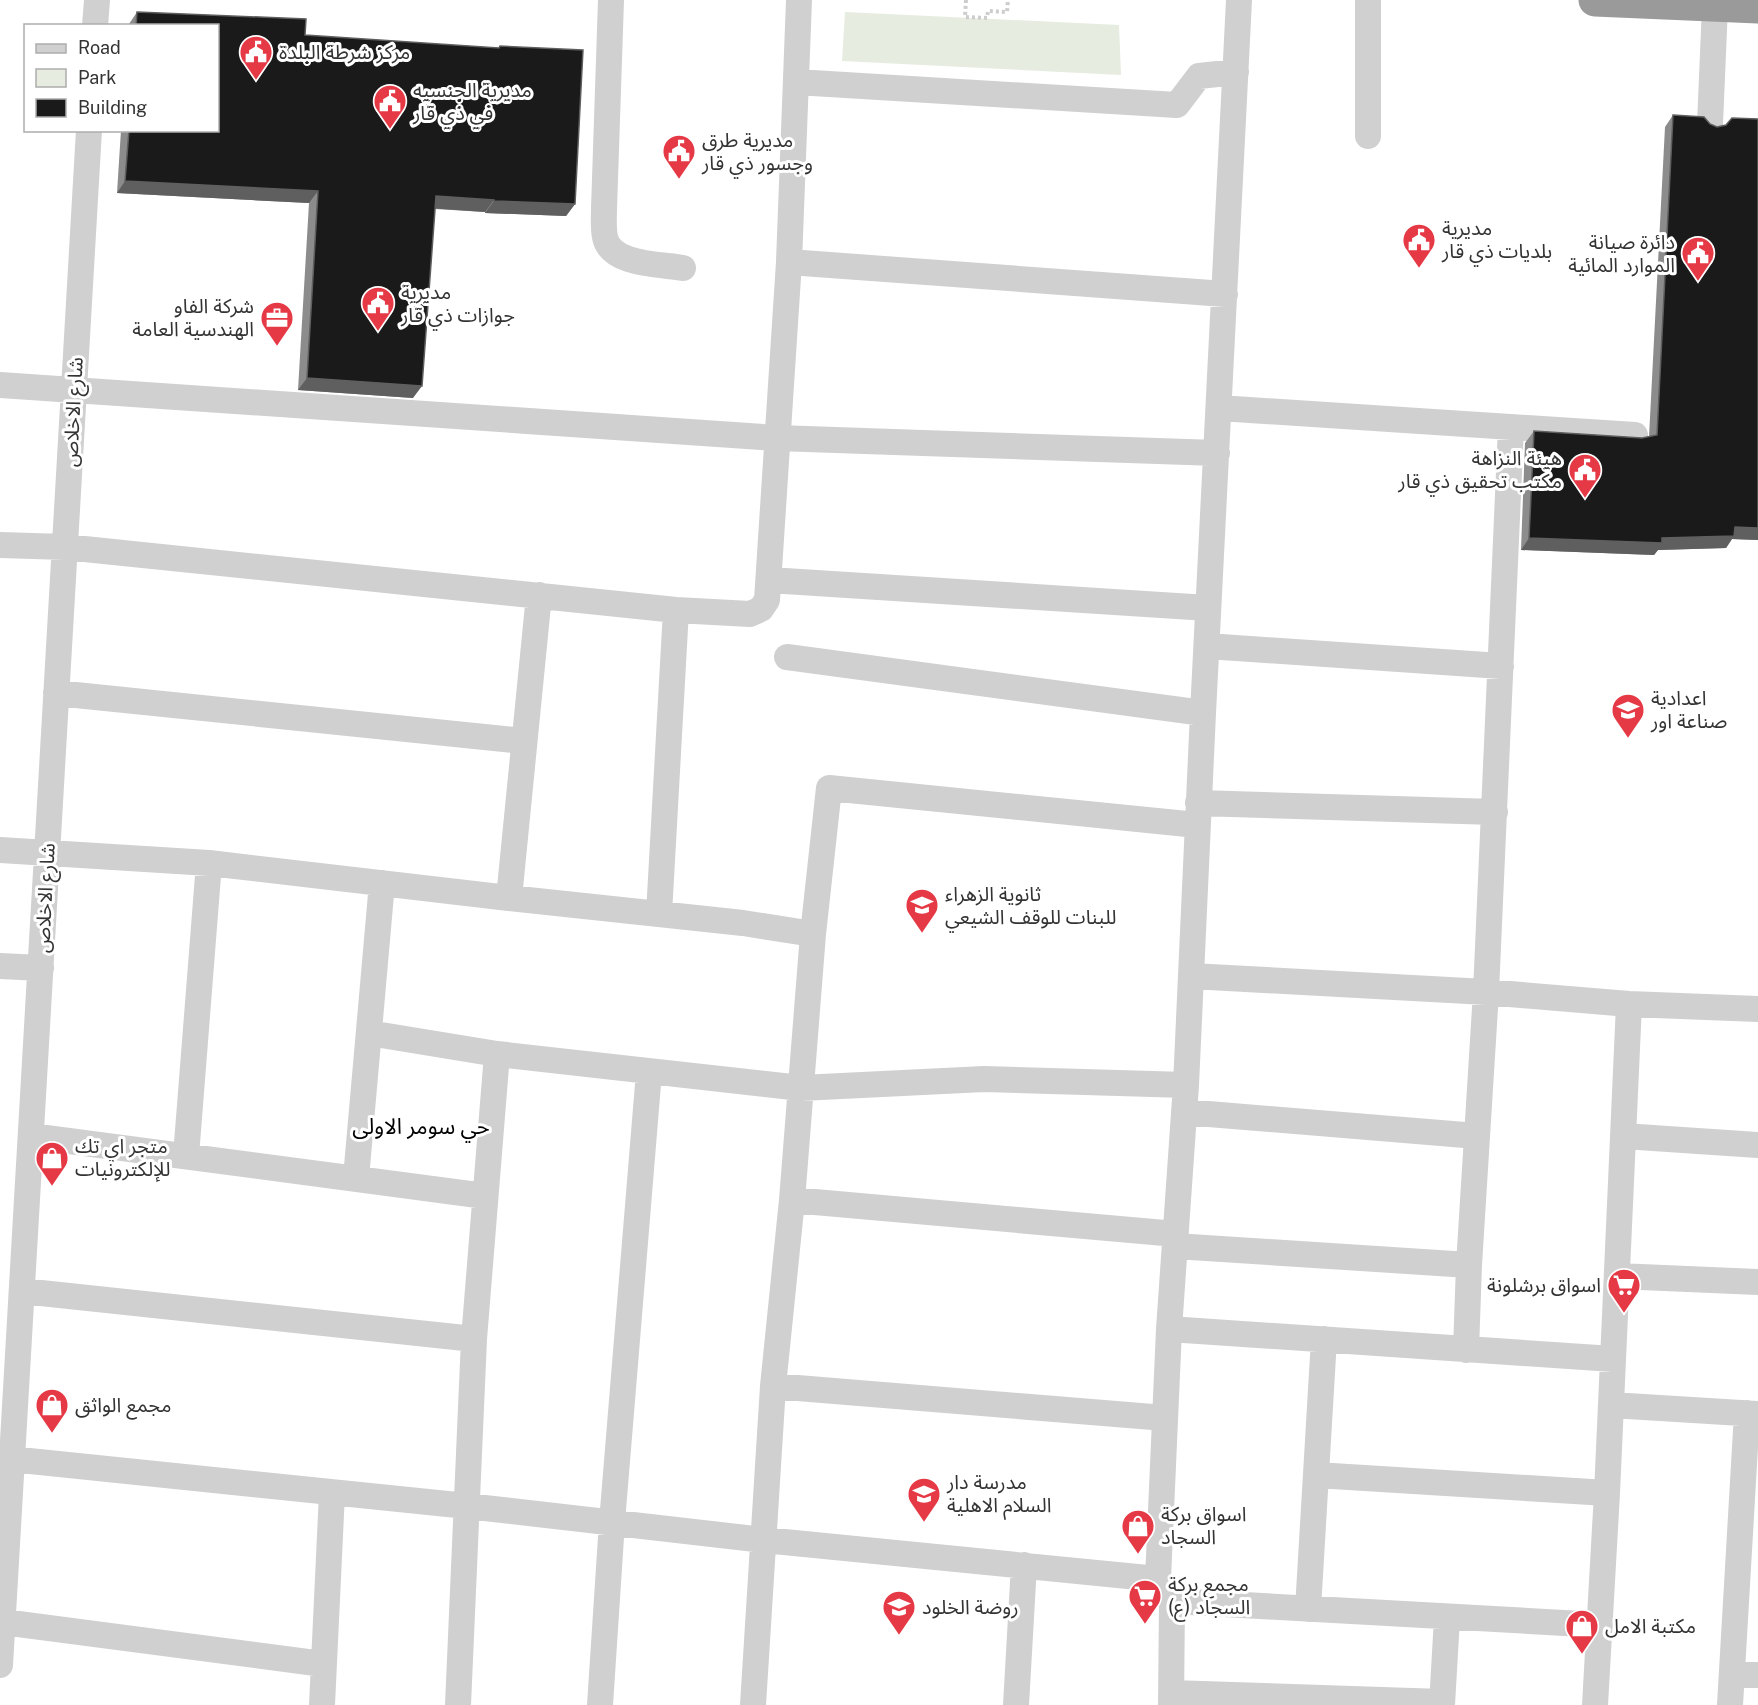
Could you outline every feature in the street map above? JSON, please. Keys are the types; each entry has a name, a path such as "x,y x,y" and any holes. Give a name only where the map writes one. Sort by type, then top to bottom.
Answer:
{"highway":[{"path":"1595,0 1758,7"}],"street":[{"path":"95,24 97,0"},
{"path":"611,0 604,197 605,238 611,252 626,259 683,268"},
{"path":"0,545 65,547 676,610 756,613 767,600 769,580 789,262 799,0"},
{"path":"1239,0 1186,1085 1169,1329 1158,1579 1172,1601 1171,1699 1442,1704 1447,1618"},
{"path":"1368,0 1368,136"},
{"path":"1710,124 1715,6"},
{"path":"796,82 1177,105 1199,76 1236,72"},
{"name":"شارع الاخلاص","path":"0,1665 6,1459 22,1291 12,1256 31,1136 89,132"},
{"path":"789,262 1225,294"},
{"path":"0,385 777,438 1217,453"},
{"path":"1219,408 1635,435"},
{"path":"1466,1350 1495,812 1511,427"},
{"path":"769,580 1208,608"},
{"path":"509,898 539,595"},
{"path":"659,914 676,610"},
{"path":"1207,646 1500,666"},
{"path":"787,657 1203,713"},
{"path":"56,693 524,741"},
{"path":"753,1705 773,1386 792,1200 813,934 829,788 1198,814 1495,812"},
{"path":"0,850 209,863 509,898 743,922 813,934"},
{"path":"186,1156 209,863"},
{"path":"356,1178 382,883"},
{"path":"0,966 41,968"},
{"path":"1191,975 1486,992 1629,1004 1758,1009"},
{"path":"1595,1705 1629,1004"},
{"path":"369,1033 497,1054 801,1088 984,1079 1186,1085"},
{"path":"459,1705 474,1339 497,1054"},
{"path":"600,1705 612,1522 649,1072"},
{"path":"1184,1112 1477,1136"},
{"path":"31,1136 485,1196"},
{"path":"1623,1136 1758,1145"},
{"path":"792,1200 1175,1240 1469,1265"},
{"path":"1617,1276 1758,1282"},
{"path":"22,1291 474,1339"},
{"path":"1169,1329 1613,1359"},
{"path":"1308,1608 1324,1340"},
{"path":"773,1386 1165,1418"},
{"path":"1611,1405 1753,1414 1749,1542 1730,1705"},
{"path":"6,1459 467,1506 764,1540 1158,1579"},
{"path":"1316,1475 1607,1493"},
{"path":"322,1705 332,1493"},
{"path":"1016,1705 1024,1565"},
{"path":"1172,1601 1600,1625"},
{"path":"3,1622 323,1664"},
{"path":"1732,1673 1758,1675"}],"path":[{"path":"966,0 965,17 987,18 988,10 1007,12 1008,0"}],"green space":[{"path":"845,12 1119,25 1121,75 842,61"}],"building":[{"path":"137,12 306,19 305,35 499,48 500,46 583,50 575,204 436,196 422,386 307,378 318,191 125,181 129,132 219,132 219,24 136,24"},
{"path":"1673,115 1704,117 1710,124 1717,127 1726,125 1732,118 1758,119 1758,528 1735,527 1734,536 1662,538 1662,543 1529,538 1534,431 1642,438 1657,435"}],"place":[{"name":"مركز شرطة البلدة","path":"256,81"},
{"name":"مديرية الجنسيه في ذي قار","path":"390,130"},
{"name":"مديرية طرق وجسور ذي قار","path":"679,180"},
{"name":"مديرية بلديات ذي قار","path":"1419,269"},
{"name":"دائرة صيانة الموارد المائية","path":"1698,282"},
{"name":"مديرية جوازات ذي قار","path":"378,332"},
{"name":"شركة الفاو الهندسية العامة","path":"277,347"},
{"name":"هيئة النزاهة مكتب تحقيق ذي قار","path":"1585,499"},
{"name":"اعدادية صناعة اور","path":"1628,739"},
{"name":"ثانوية الزهراء للبنات للوقف الشيعي","path":"922,934"},
{"name":"متجر اي تك للإلكترونيات","path":"52,1187"},
{"name":"اسواق برشلونة","path":"1624,1314"},
{"name":"مجمع الواثق","path":"52,1434"},
{"name":"مدرسة دار السلام الاهلية","path":"924,1523"},
{"name":"اسواق بركة السجاد","path":"1138,1555"},
{"name":"مجمع بركة السجاد (ع)","path":"1145,1625"},
{"name":"روضة الخلود","path":"899,1636"},
{"name":"مكتبة الامل","path":"1582,1655"}],"district":[{"name":"حي سومر الاولى","path":"421,1126"}]}
